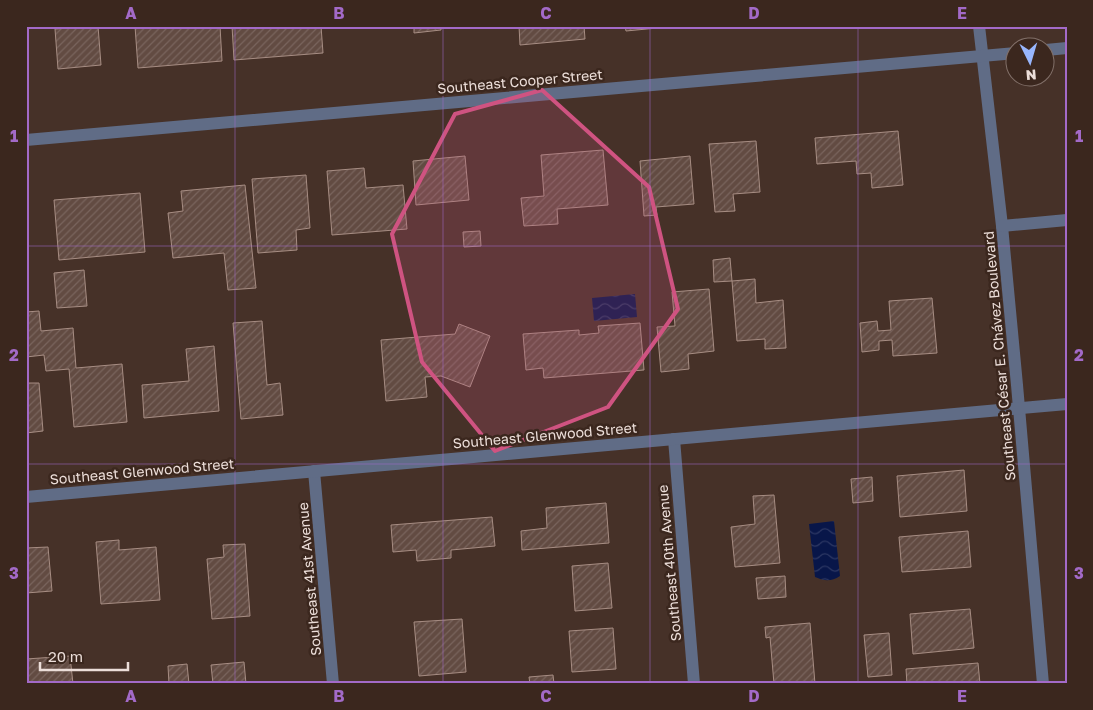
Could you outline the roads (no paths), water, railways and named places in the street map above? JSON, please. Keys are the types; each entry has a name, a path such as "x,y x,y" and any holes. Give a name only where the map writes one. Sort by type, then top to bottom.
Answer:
{"street":[{"name":"Southeast César E. Chávez Boulevard","path":"979,26 1002,226 1043,684"},
{"name":"Southeast Cooper Street","path":"26,140 1006,54"},
{"path":"1002,226 1067,220"},
{"name":"Southeast Glenwood Street","path":"26,497 1067,404"},
{"name":"Southeast 40th Avenue","path":"674,439 694,684"},
{"name":"Southeast 41st Avenue","path":"314,471 333,684"}],"water":[{"path":"635,294 637,317 594,321 592,298"},
{"path":"834,521 840,576 831,580 824,580 815,577 809,524"}]}
